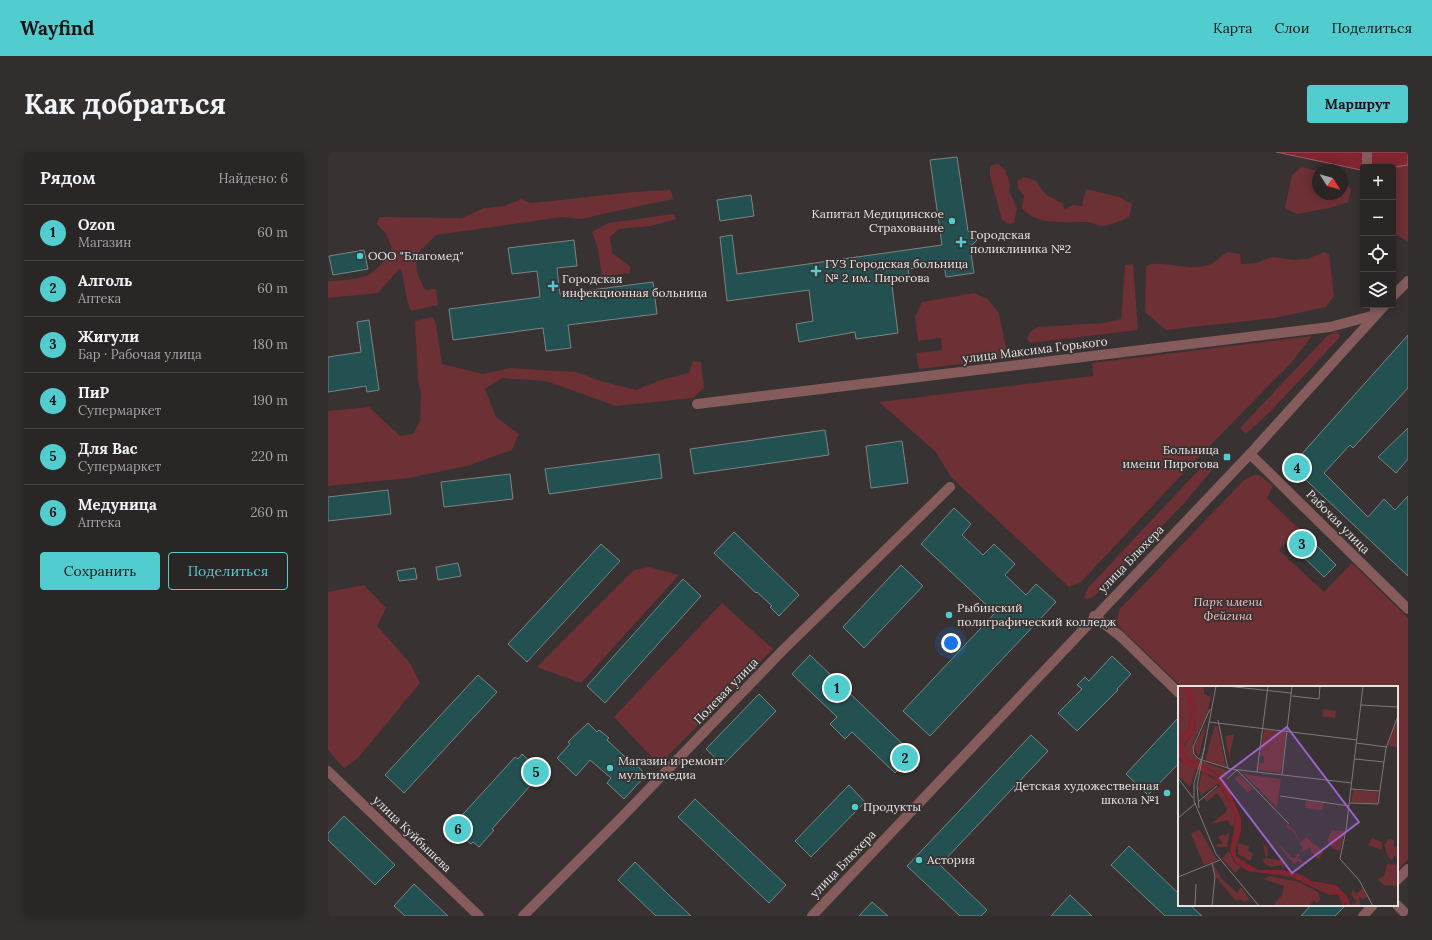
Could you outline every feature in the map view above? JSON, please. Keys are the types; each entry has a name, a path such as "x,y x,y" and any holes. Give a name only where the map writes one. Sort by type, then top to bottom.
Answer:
{"street":[{"path":"1367,152 1368,164"},
{"path":"1396,293 1408,281"},
{"path":"1375,308 1375,316"},
{"name":"улица Блюхера","path":"812,916 1094,616 1250,454 1382,308"},
{"name":"улица Максима Горького","path":"697,404 1280,334 1330,327 1375,316"},
{"name":"Рабочая улица","path":"1250,454 1408,609"},
{"name":"Полевая улица","path":"523,916 626,813 784,650 950,487"},
{"path":"1094,616 1120,636 1178,692"},
{"name":"улица Куйбышева","path":"328,771 479,916"},
{"path":"1398,879 1408,869"},
{"path":"1363,916 1372,906"},
{"path":"1398,906 1408,916"}],"green space":[{"path":"998,164 1005,170 1010,183 1009,191 1017,208 1014,223 1009,224 1002,220 990,176 990,166"},
{"path":"1408,165 1408,242 1396,234 1396,167"},
{"path":"1302,167 1312,170 1312,200 1348,200 1348,187 1351,189 1348,202 1330,208 1297,214 1285,208 1292,175"},
{"path":"1024,177 1036,181 1045,194 1063,204 1065,210 1072,205 1082,206 1086,189 1119,197 1132,204 1129,217 1105,226 1089,222 1052,222 1035,218 1022,208 1024,196 1018,188 1017,181"},
{"path":"671,190 673,199 582,219 562,217 436,235 416,255 417,273 425,290 436,289 438,305 411,311 400,268 378,293 328,298 328,281 350,280 366,276 379,266 392,248 386,234 377,224 379,217 462,218 484,208 505,206 521,199 531,203 618,193"},
{"path":"674,214 676,219 651,226 619,229 610,237 612,253 630,266 630,273 602,276 598,249 592,232 608,223"},
{"path":"1227,252 1240,254 1241,264 1256,263 1272,257 1295,260 1307,259 1324,252 1329,254 1334,296 1326,307 1274,318 1166,330 1145,312 1146,266 1159,264 1184,267 1201,267 1213,263"},
{"path":"1133,264 1138,330 1030,343 1027,339 1030,332 1038,327 1103,323 1121,319 1125,265"},
{"path":"974,293 988,299 999,314 1006,348 1001,359 919,369 916,353 942,350 941,338 918,341 915,316 922,302"},
{"path":"433,317 436,324 442,364 483,374 510,368 576,372 604,382 636,390 661,380 689,373 693,361 701,362 704,388 693,398 616,406 546,381 502,378 485,389 496,417 519,434 512,450 467,466 409,478 328,486 328,411 369,407 400,436 413,434 420,421 421,394 418,380 415,321"},
{"path":"1336,331 1340,335 1339,338 1271,411 1246,434 1240,428 1327,336"},
{"path":"1312,336 1291,363 1189,467 1080,583 1069,587 951,477 936,452 879,402 1093,376 1092,363"},
{"path":"1207,461 1214,468 1185,502 1095,596 1087,599 1084,597 1088,588"},
{"name":"Парк имени Фейгина","path":"1254,475 1259,475 1273,486 1267,498 1299,529 1279,550 1324,592 1352,563 1408,618 1408,859 1398,870 1398,686 1181,686 1121,629 1116,621 1120,609 1244,480"},
{"path":"649,567 679,575 581,683 537,667 634,570"},
{"path":"364,585 386,608 377,626 410,663 420,683 358,758 344,768 328,750 328,592"},
{"path":"722,603 773,649 659,765 614,717"}],"shaded area":[{"path":"1276,152 1408,152 1408,165 1396,167 1396,164 1360,164 1360,170 1348,167 1348,164 1333,164"}],"building":[{"path":"957,157 968,231 977,240 970,247 974,273 946,277 944,264 908,269 909,275 891,278 898,333 856,339 855,332 799,342 796,324 813,321 809,290 727,301 720,237 732,235 737,274 942,245 930,160"},
{"path":"751,195 754,216 720,221 717,200"},
{"path":"574,240 577,266 557,268 560,294 653,282 657,314 568,325 571,348 546,351 543,328 453,340 449,309 540,297 537,271 512,274 508,248"},
{"path":"364,250 368,269 333,275 329,256"},
{"path":"369,320 379,390 367,392 366,386 328,392 328,357 361,352 357,322"},
{"path":"1408,335 1408,388 1353,448 1350,445 1324,473 1368,517 1384,499 1395,510 1408,496 1408,576 1291,466"},
{"path":"1408,428 1408,459 1396,473 1378,457"},
{"path":"825,430 829,455 694,474 690,449"},
{"path":"902,441 908,483 871,488 866,446"},
{"path":"659,454 662,478 549,494 545,469"},
{"path":"510,474 513,499 444,507 441,482"},
{"path":"388,490 391,514 328,521 328,497"},
{"path":"954,508 971,524 962,535 983,555 994,544 1015,564 1005,575 1026,595 1036,584 1056,602 930,736 903,711 995,613 921,544"},
{"path":"734,532 799,595 779,616 770,607 772,606 714,553"},
{"path":"1304,533 1336,565 1324,577 1292,546"},
{"path":"601,544 620,561 527,662 508,644"},
{"path":"458,563 461,576 438,580 436,567"},
{"path":"901,565 923,586 864,648 843,627"},
{"path":"415,568 417,579 399,581 397,571"},
{"path":"683,579 701,596 605,703 587,686"},
{"path":"810,655 913,754 912,755 915,758 905,767 903,765 895,773 852,732 845,739 830,724 837,717 792,674"},
{"path":"1112,656 1131,674 1117,689 1118,690 1077,731 1058,713 1082,689 1077,685 1085,677 1089,681"},
{"path":"478,675 497,692 404,793 385,775"},
{"path":"759,694 776,711 723,765 706,749"},
{"path":"1178,718 1178,764 1148,795 1126,774"},
{"path":"588,723 597,732 599,730 609,738 607,740 625,757 627,755 646,775 624,799 607,783 611,778 590,760 576,776 557,758 570,744 568,742"},
{"path":"1031,735 1048,751 940,865 987,910 981,916 960,916 907,866"},
{"path":"522,754 540,771 536,775 538,777 492,829 494,830 479,847 473,842 471,844 462,836 464,834 454,824 515,757 518,759"},
{"path":"849,785 865,802 811,857 795,841"},
{"path":"695,799 786,885 769,903 678,817"},
{"path":"344,816 395,865 375,885 328,840 328,833"},
{"path":"1129,846 1178,893 1178,906 1191,906 1202,916 1165,916 1111,865"},
{"path":"635,862 691,916 656,916 618,880"},
{"path":"414,884 448,916 405,916 394,906"},
{"path":"1070,895 1092,916 1051,916"},
{"path":"872,902 888,916 859,916"},
{"path":"1310,906 1345,906 1335,916 1301,916"}],"place":[{"name":"Капитал Медицинское Страхование","path":"952,221"},
{"name":"Городская поликлиника №2","path":"961,242"},
{"name":"ООО \"Благомед\"","path":"360,256"},
{"name":"ГУЗ Городская больница № 2 им. Пирогова","path":"816,271"},
{"name":"Городская инфекционная больница","path":"553,286"},
{"name":"Больница имени Пирогова","path":"1227,457"},
{"name":"ПиР","path":"1297,468"},
{"name":"Жигули","path":"1302,544"},
{"name":"Рыбинский полиграфический колледж","path":"949,615"},
{"name":"Ozon","path":"837,688"},
{"name":"Алголь","path":"905,758"},
{"name":"Магазин и ремонт мультимедиа","path":"610,768"},
{"name":"Для Вас","path":"536,772"},
{"name":"Детская художественная школа №1","path":"1167,793"},
{"name":"Продукты","path":"855,807"},
{"name":"Медуница","path":"458,829"},
{"name":"Астория","path":"919,860"}]}
